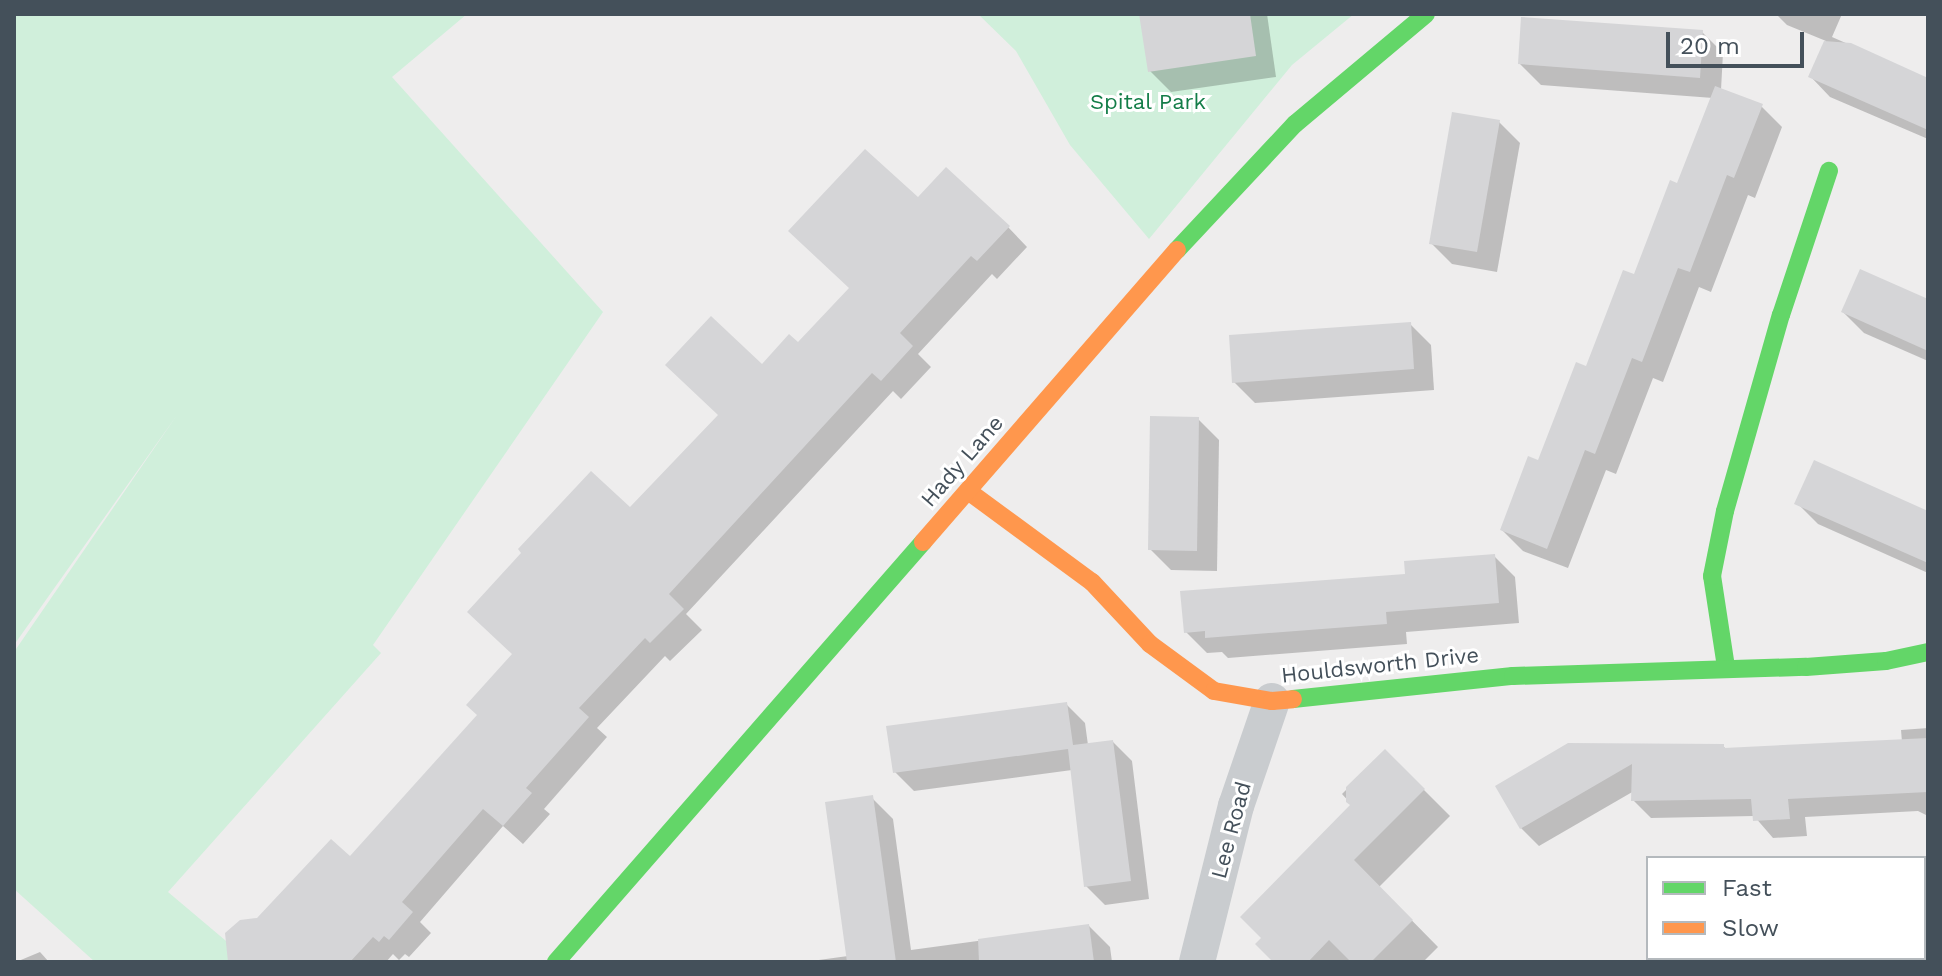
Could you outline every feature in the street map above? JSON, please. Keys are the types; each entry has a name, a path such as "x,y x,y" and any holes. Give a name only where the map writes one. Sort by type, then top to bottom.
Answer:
{"street":[{"name":"Hady Lane","path":"556,962 1167,261 1295,124 1426,14"},
{"path":"1726,667 1712,576 1725,511 1781,315 1829,171"},
{"name":"Houldsworth Drive","path":"968,491 1092,582 1150,644 1214,691 1272,701 1513,676 1610,675 1886,661 1928,652"},
{"name":"Lee Road","path":"1197,962 1236,806 1272,701"}],"green space":[{"path":"14,14 467,14 392,77 603,312 373,645 381,653 168,892 251,962 95,962 14,889 14,652 177,415 14,645"},
{"name":"Spital Park","path":"978,14 1354,14 1292,65 1149,239 1070,145 1016,51"}],"building":[{"path":"1139,14 1250,14 1256,56 1148,72"},
{"path":"1521,17 1703,30 1700,78 1518,64"},
{"path":"1824,41 1851,43 1928,78 1928,130 1808,77"},
{"path":"1715,86 1763,104 1734,178 1727,175 1690,272 1678,268 1642,362 1632,358 1595,454 1585,450 1547,549 1500,530 1528,456 1538,460 1576,362 1586,366 1623,270 1634,274 1670,180 1677,183"},
{"path":"1452,112 1500,120 1477,252 1429,244"},
{"path":"865,149 918,197 946,167 1010,226 977,261 971,256 900,333 913,346 881,381 872,373 669,594 684,609 650,643 645,638 579,708 589,717 526,788 532,793 503,826 483,809 402,902 413,912 389,940 384,936 379,942 373,937 350,962 228,962 225,933 240,920 257,918 331,839 350,856 477,715 466,705 512,654 467,612 521,553 518,549 591,471 630,507 718,415 665,365 711,316 762,364 789,334 798,342 849,288 788,231"},
{"path":"1860,269 1928,299 1928,351 1841,312"},
{"path":"1411,322 1414,369 1232,383 1229,335"},
{"path":"1150,416 1199,417 1197,551 1148,550"},
{"path":"1814,460 1928,511 1928,563 1794,504"},
{"path":"1495,554 1499,603 1386,612 1387,624 1205,638 1205,631 1184,633 1180,591 1405,574 1404,561"},
{"path":"1067,702 1073,745 1113,740 1131,881 1084,887 1068,749 893,773 886,726"},
{"path":"1928,738 1928,792 1788,799 1790,819 1753,821 1751,799 1631,801 1632,764 1520,829 1495,786 1568,743 1724,744 1724,748"},
{"path":"1385,749 1425,789 1354,860 1413,920 1371,962 1351,962 1329,940 1308,962 1273,962 1255,944 1261,938 1240,917 1350,805 1346,802 1346,787"},
{"path":"873,795 896,962 847,962 825,802"},
{"path":"1089,924 1094,962 979,962 978,939"}],"traffic: fast":[{"path":"1177,250 1295,124 1426,14"},
{"path":"1726,667 1712,576 1725,511 1781,315 1829,171"},
{"path":"556,962 923,542"},
{"path":"1293,699 1513,676 1806,667 1886,661 1928,652"}],"traffic: slow":[{"path":"923,542 1177,250"},
{"path":"968,491 1092,582 1150,644 1214,691 1272,701 1293,699"}]}
